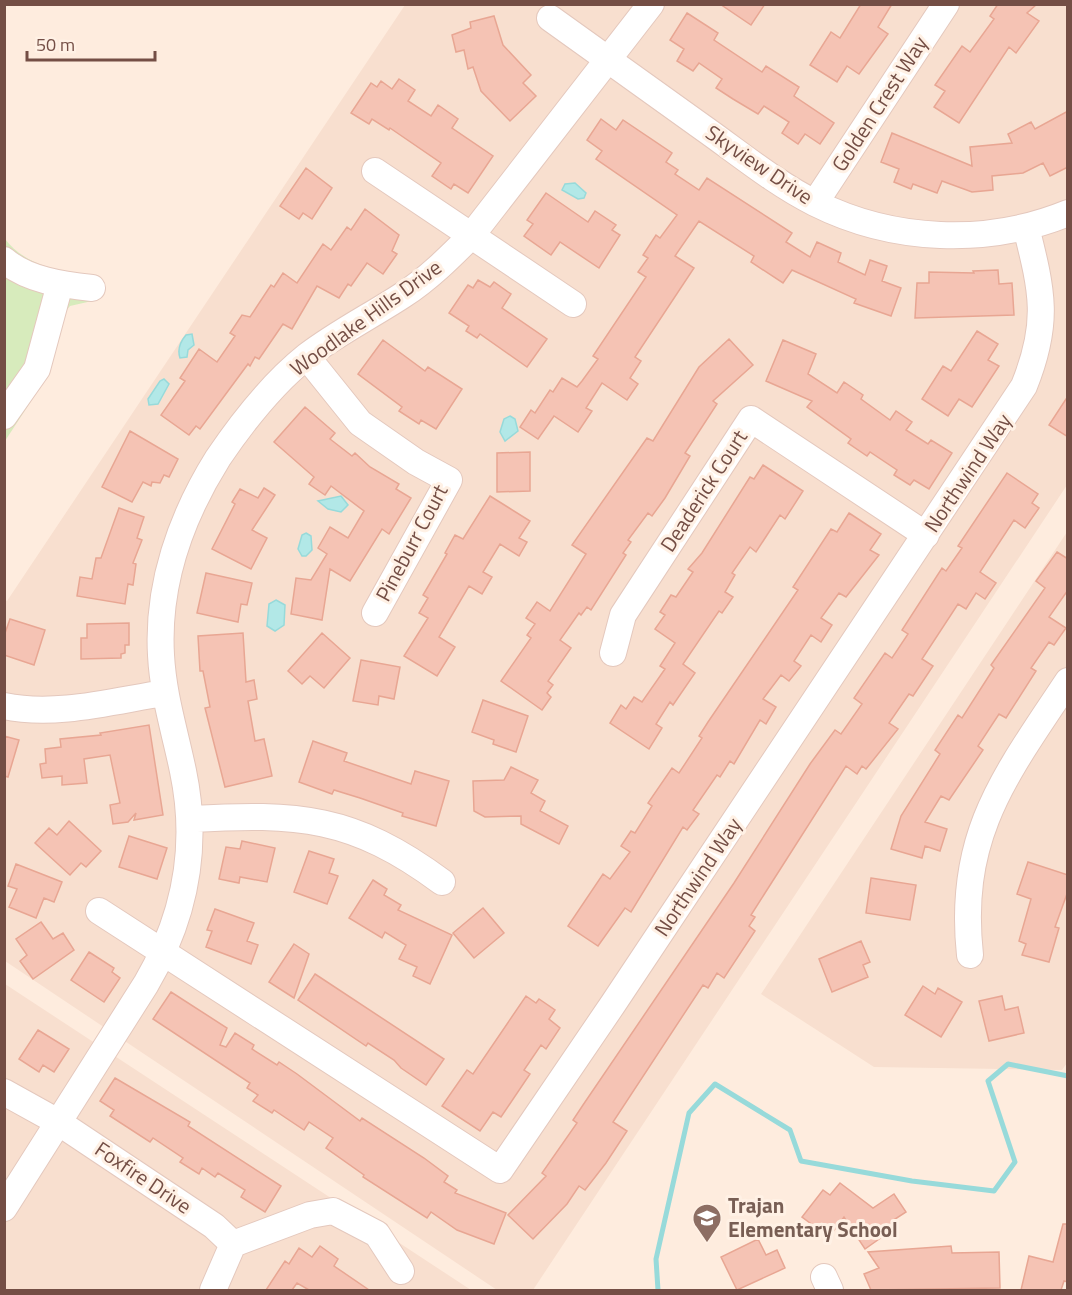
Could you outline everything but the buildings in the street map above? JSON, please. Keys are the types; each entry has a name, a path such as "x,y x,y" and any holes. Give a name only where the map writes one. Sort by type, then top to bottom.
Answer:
{"street":[{"name":"Woodlake Hills Drive","path":"4,1208 165,951 186,885 191,819 183,769 164,693 160,654 162,614 172,558 184,521 201,485 253,410 278,383 307,357 404,295 438,268 471,236 651,4"},
{"name":"Golden Crest Way","path":"815,203 946,4"},
{"path":"550,18 608,60"},
{"name":"Skyview Drive","path":"608,60 788,188 850,218 885,228 927,235 965,236 1026,227 1068,213"},
{"path":"375,171 573,304"},
{"name":"Northwind Way","path":"165,951 500,1170 1014,403 1035,359 1041,333 1042,307 1039,278 1026,227"},
{"path":"4,260 40,278 60,284 92,288"},
{"path":"4,416 37,369 60,284"},
{"name":"Pineburr Court","path":"307,357 360,423 416,462 449,480 375,613"},
{"name":"Deaderick Court","path":"613,653 623,615 751,419 926,536"},
{"path":"970,955 967,909 969,876 977,840 988,809 1002,780 1068,681"},
{"path":"4,706 41,710 72,708 164,693"},
{"path":"191,819 266,815 324,822 384,844 442,882"},
{"path":"99,911 165,951"},
{"name":"Foxfire Drive","path":"4,1092 58,1122 214,1226 233,1244"},
{"path":"213,1290 233,1244 310,1215 333,1211 377,1234 401,1271"}],"shaded area":[{"path":"405,5 1067,5 1067,485 533,1290 497,1290 5,961 4,599 7,601"},
{"path":"1067,532 1067,1063 1062,1070 874,1067 761,994"},
{"path":"5,984 471,1290 5,1290"}],"green space":[{"path":"5,239 23,256 45,266 93,277 92,301 70,306 61,317 48,375 5,441"}],"water":[{"path":"575,183 586,193 584,198 578,199 562,190 565,184"},
{"path":"192,334 194,345 188,350 187,357 180,358 181,343 186,335"},
{"path":"164,379 169,384 158,404 149,405 148,399 160,381"},
{"path":"510,416 515,419 518,431 505,441 500,432 504,419"},
{"path":"341,496 348,505 341,512 328,509 318,501"},
{"path":"306,533 311,536 312,550 306,556 302,556 298,549 302,535"},
{"path":"276,600 285,605 284,625 275,631 267,626 269,604"}],"waterway":[{"path":"658,1290 656,1259 689,1113 715,1084 790,1130 801,1161 912,1181 994,1191 1015,1162 988,1081 1008,1064 1068,1076"}],"place":[{"name":"Trajan Elementary School","path":"707,1244"}]}
